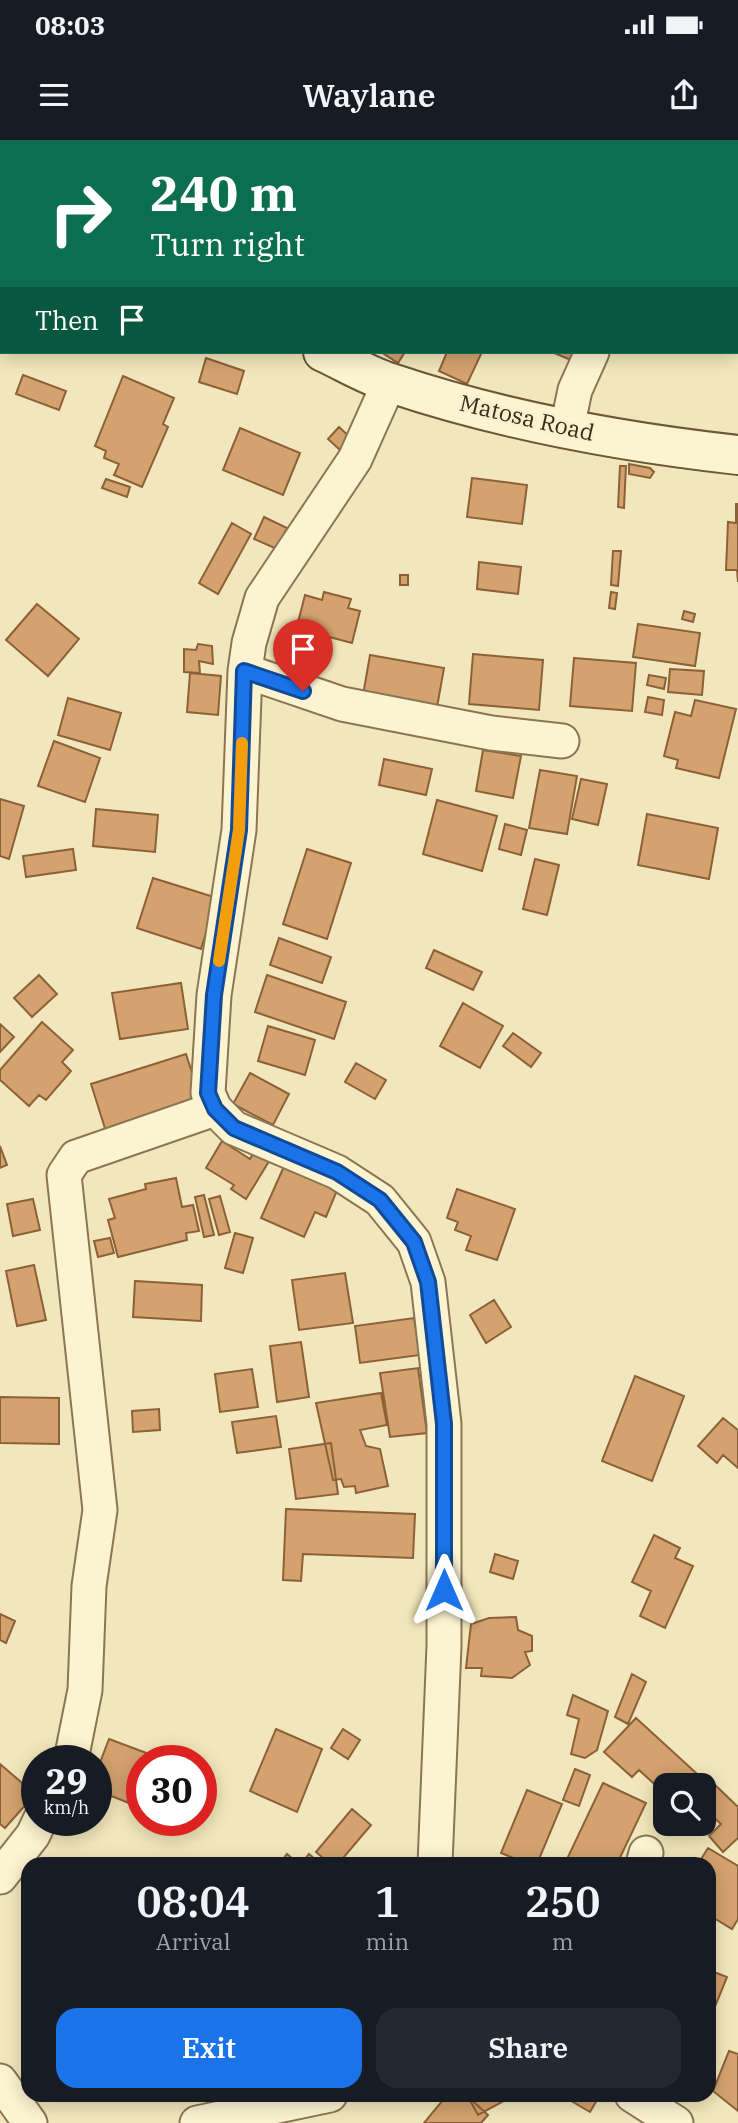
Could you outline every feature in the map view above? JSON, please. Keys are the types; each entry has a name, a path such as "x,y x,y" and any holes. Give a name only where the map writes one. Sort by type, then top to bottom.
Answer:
{"street":[{"name":"Matosa Road","path":"327,354 389,383 517,419 631,442 738,455"},
{"path":"567,428 575,390 591,354"},
{"path":"389,383 355,459 262,598 244,671 239,830 214,995 208,1093 215,1109 234,1128 337,1172 380,1200 414,1242 428,1282 444,1424 444,1646 435,1857"},
{"path":"244,671 342,704 491,733 562,741"},
{"path":"74,1745 85,1690 89,1586 100,1510 64,1175 76,1157 215,1109"},
{"path":"0,1877 32,1836"},
{"path":"0,2081 30,2123"},
{"path":"197,2123 297,2102"},
{"path":"643,2102 676,2123"}],"building":[{"path":"384,354 404,354 398,363"},
{"path":"446,354 481,354 467,384 439,371"},
{"path":"557,354 575,354 573,361"},
{"path":"206,358 244,371 237,394 199,382"},
{"path":"23,375 66,391 59,410 16,394"},
{"path":"123,376 174,398 163,424 168,427 142,487 114,475 119,464 104,458 106,451 95,446"},
{"path":"339,427 351,438 340,450 328,439"},
{"path":"240,428 300,453 283,495 223,470"},
{"path":"629,464 650,468 654,472 650,478 629,474"},
{"path":"620,466 626,466 624,508 618,507"},
{"path":"472,478 527,485 522,524 467,517"},
{"path":"106,479 130,487 127,497 102,488"},
{"path":"736,504 738,582 737,570 726,570 728,522 736,523"},
{"path":"264,517 287,528 277,549 254,539"},
{"path":"232,523 251,534 218,594 199,583"},
{"path":"613,551 621,551 618,586 611,585"},
{"path":"479,562 521,567 518,594 477,589"},
{"path":"400,575 408,575 408,585 400,585"},
{"path":"324,592 351,599 348,608 360,611 352,643 322,635 320,643 307,640 309,633 296,630 305,595 322,600"},
{"path":"611,592 617,593 615,609 609,608"},
{"path":"37,604 79,639 48,676 6,640"},
{"path":"684,611 695,614 693,622 682,619"},
{"path":"638,624 700,633 695,666 633,657"},
{"path":"198,644 212,646 213,664 199,661 200,673 184,672 184,649 196,650"},
{"path":"473,654 543,660 539,710 469,704"},
{"path":"370,655 444,668 436,713 362,701"},
{"path":"574,658 636,663 632,711 570,706"},
{"path":"670,669 704,671 702,695 668,692"},
{"path":"190,673 221,676 218,715 187,712"},
{"path":"649,675 666,678 664,689 647,685"},
{"path":"648,697 664,700 662,715 645,712"},
{"path":"68,698 121,713 110,750 58,735"},
{"path":"695,700 736,709 719,778 676,768 678,760 664,756 675,712 691,716"},
{"path":"54,741 100,758 85,802 38,786"},
{"path":"483,750 521,756 513,798 476,791"},
{"path":"384,759 432,769 426,795 379,785"},
{"path":"540,770 577,776 567,834 529,828"},
{"path":"581,779 607,784 598,825 572,819"},
{"path":"0,799 24,806 9,859 0,856"},
{"path":"437,800 497,816 482,871 423,854"},
{"path":"96,809 158,815 155,852 93,846"},
{"path":"647,814 718,828 709,879 638,865"},
{"path":"505,824 527,830 521,855 499,849"},
{"path":"73,849 76,870 26,877 23,856"},
{"path":"307,849 351,863 327,939 283,924"},
{"path":"535,859 559,865 547,915 523,909"},
{"path":"153,878 217,898 201,949 137,928"},
{"path":"279,938 331,957 322,983 270,965"},
{"path":"434,950 482,972 473,990 426,968"},
{"path":"39,975 57,994 32,1017 14,998"},
{"path":"267,975 346,1002 334,1039 255,1012"},
{"path":"181,983 188,1029 120,1039 112,993"},
{"path":"463,1003 503,1026 480,1068 440,1046"},
{"path":"42,1022 73,1050 62,1062 71,1071 46,1100 39,1095 29,1106 0,1080 0,1070"},
{"path":"0,1024 14,1037 0,1052"},
{"path":"268,1026 315,1040 305,1075 258,1061"},
{"path":"513,1033 541,1053 531,1067 503,1046"},
{"path":"186,1054 201,1100 108,1138 91,1084"},
{"path":"356,1063 386,1080 375,1099 345,1082"},
{"path":"250,1073 289,1094 273,1125 233,1104"},
{"path":"222,1141 250,1159 256,1148 271,1158 246,1199 231,1189 234,1185 206,1168"},
{"path":"0,1146 7,1165 0,1168"},
{"path":"285,1164 338,1188 326,1217 315,1212 304,1237 261,1218"},
{"path":"176,1178 182,1207 193,1205 199,1231 186,1233 187,1240 118,1257 108,1220 115,1218 109,1199 146,1189 145,1184"},
{"path":"457,1189 515,1209 497,1260 466,1250 471,1236 455,1230 458,1222 447,1218"},
{"path":"204,1195 214,1235 204,1237 195,1197"},
{"path":"220,1196 230,1232 219,1235 209,1199"},
{"path":"33,1199 40,1230 13,1236 7,1204"},
{"path":"235,1233 253,1238 243,1273 225,1268"},
{"path":"110,1238 114,1253 98,1257 94,1241"},
{"path":"34,1265 46,1320 17,1326 6,1271"},
{"path":"345,1273 353,1323 299,1330 292,1280"},
{"path":"135,1281 202,1285 201,1321 133,1317"},
{"path":"494,1300 511,1327 486,1343 470,1315"},
{"path":"414,1318 420,1355 360,1363 355,1326"},
{"path":"301,1342 309,1397 277,1402 270,1346"},
{"path":"418,1368 427,1433 390,1437 380,1373"},
{"path":"252,1369 258,1407 220,1412 215,1374"},
{"path":"635,1376 684,1396 652,1481 602,1461"},
{"path":"381,1393 387,1425 360,1430 366,1446 380,1449 388,1486 356,1493 355,1486 344,1487 341,1479 333,1480 316,1403"},
{"path":"0,1397 59,1398 59,1444 0,1443"},
{"path":"159,1409 160,1430 133,1432 132,1411"},
{"path":"276,1416 281,1447 237,1453 232,1422"},
{"path":"723,1418 738,1430 738,1468 723,1455 717,1463 698,1446"},
{"path":"331,1443 338,1494 296,1499 289,1449"},
{"path":"286,1509 415,1514 413,1558 303,1554 301,1581 283,1580"},
{"path":"654,1535 680,1548 675,1558 693,1566 665,1628 640,1616 651,1591 632,1582"},
{"path":"495,1554 518,1561 513,1579 490,1572"},
{"path":"0,1614 15,1621 6,1643 0,1640"},
{"path":"516,1617 518,1630 532,1636 532,1651 525,1652 530,1665 512,1678 481,1676 482,1668 466,1668 471,1624 489,1618"},
{"path":"632,1674 646,1682 628,1724 615,1717"},
{"path":"573,1695 608,1711 597,1750 585,1758 571,1754 579,1719 567,1715"},
{"path":"636,1718 696,1773 653,1773 653,1783 639,1770 632,1777 604,1752"},
{"path":"276,1729 322,1749 297,1812 250,1791"},
{"path":"343,1729 360,1740 348,1759 331,1748"},
{"path":"109,1739 126,1745 126,1802 112,1796 112,1745 107,1745"},
{"path":"0,1764 21,1782 21,1810 5,1828 0,1824"},
{"path":"575,1769 590,1775 579,1806 563,1800"},
{"path":"603,1783 646,1803 620,1857 568,1857"},
{"path":"716,1786 738,1807 738,1838 723,1852 709,1836 716,1836 716,1829 721,1824 716,1820"},
{"path":"527,1790 562,1804 540,1857 511,1857 501,1853"},
{"path":"352,1809 371,1825 344,1857 322,1857 316,1852"},
{"path":"708,1848 738,1866 738,1919 732,1929 716,1919 716,1857 702,1857"},
{"path":"716,1973 727,1977 716,2004"},
{"path":"729,2051 738,2054 738,2111 716,2093 716,2084"},
{"path":"441,2102 474,2102 488,2115 481,2123 424,2123"},
{"path":"471,2102 502,2102 478,2115"},
{"path":"573,2102 596,2102 590,2112"}],"slow traffic":[{"path":"219,961 239,830 242,743"}],"route":[{"path":"303,691 244,671 239,830 214,995 208,1093 215,1109 234,1128 337,1172 380,1200 414,1242 428,1282 444,1424 444,1590"}]}
